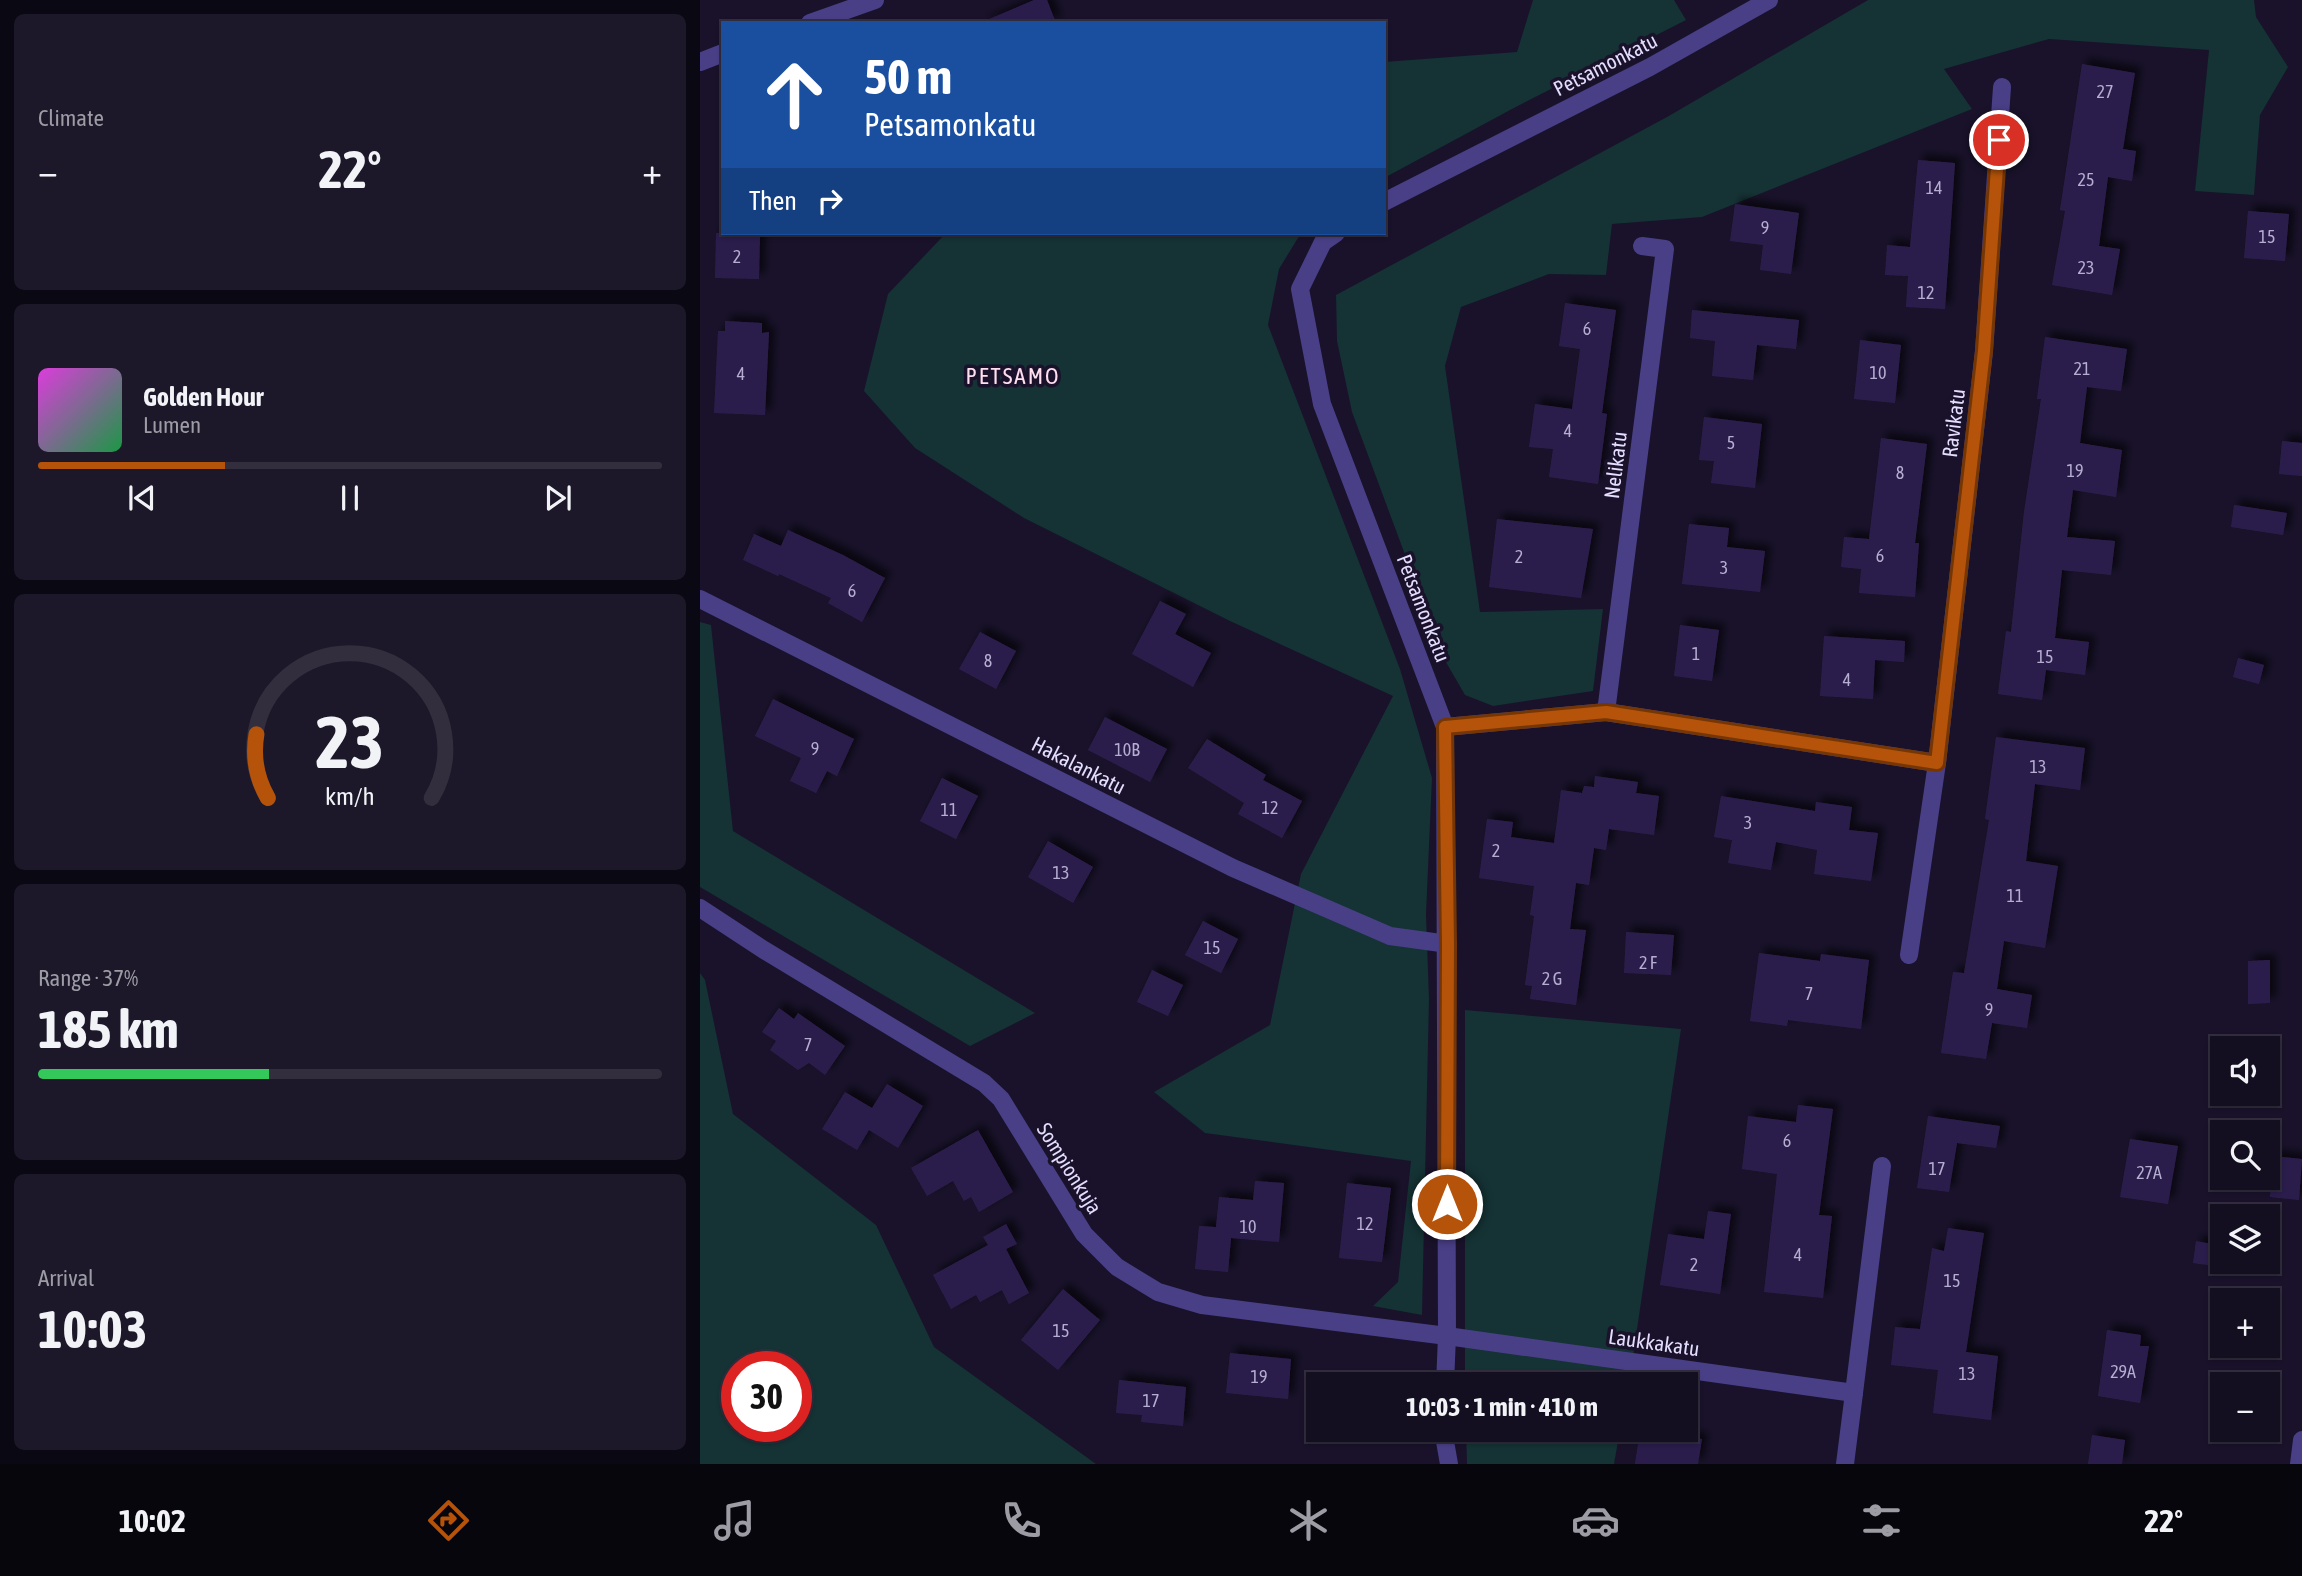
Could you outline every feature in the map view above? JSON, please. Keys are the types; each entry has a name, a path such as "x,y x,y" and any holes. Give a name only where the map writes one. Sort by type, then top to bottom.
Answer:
{"street":[{"path":"816,21 875,0"},
{"name":"Petsamonkatu","path":"1386,201 1650,67 1769,0"},
{"path":"700,62 721,55"},
{"name":"Ravikatu","path":"1909,955 1937,763 1984,351 2002,87"},
{"name":"Petsamonkatu","path":"1333,235 1323,242 1300,289 1322,404 1445,727 1448,944 1446,1372"},
{"name":"Nelikatu","path":"1606,712 1665,249 1642,246"},
{"name":"Hakalankatu","path":"700,599 1233,868 1390,936 1448,944"},
{"path":"1445,727 1606,712 1937,763"},
{"name":"Sompionkuja","path":"700,908 984,1083 1001,1099 1084,1234 1117,1267 1158,1292 1202,1305 1447,1336"},
{"path":"1846,1464 1882,1166"},
{"name":"Laukkakatu","path":"1447,1336 1854,1393"},
{"path":"2299,1464 2302,1440"},
{"path":"1445,1442 1449,1464"}],"green space":[{"path":"1533,0 1674,0 1686,20 1386,177 1386,62 1517,52"},
{"path":"1868,0 2254,0 2256,17 2288,67 2260,115 2254,195 2195,191 2209,50 2049,39 1944,69 1972,109 1702,217 1612,224 1606,275 1549,274 1461,307 1445,366 1480,612 1603,609 1593,691 1493,706 1465,695 1443,657 1352,412 1337,341 1336,295 1667,117"},
{"path":"944,235 1300,235 1279,269 1268,325 1400,669 1432,778 1426,914 1429,999 1422,1315 1373,1306 1398,1282 1411,1161 1205,1133 1154,1092 1270,1025 1301,874 1393,696 1230,621 1024,518 915,448 864,391 888,294"},
{"path":"700,622 711,625 733,831 1035,1013 970,1046 700,887"},
{"path":"700,973 705,980 733,1114 876,1225 934,1347 1096,1464 700,1464"},
{"path":"1465,1010 1681,1029 1631,1372 1465,1372"},
{"path":"1466,1442 1618,1442 1614,1464 1467,1464"}],"building":[{"path":"1034,0 1047,0 1055,21 985,21"},
{"path":"2082,64 2135,73 2123,149 2136,151 2132,181 2108,177 2099,246 2120,249 2112,295 2052,285 2065,211 2060,210"},
{"path":"1918,160 1955,163 1945,309 1906,307 1908,276 1885,275 1887,245 1910,247"},
{"path":"1735,204 1799,213 1791,274 1760,270 1763,245 1730,241"},
{"path":"2248,211 2289,214 2285,261 2244,258"},
{"path":"716,233 760,235 759,279 715,278"},
{"path":"1565,303 1616,310 1602,413 1607,414 1598,484 1549,477 1553,449 1529,447 1535,404 1572,409 1580,349 1559,346"},
{"path":"1692,310 1799,320 1796,349 1757,345 1753,380 1712,376 1715,341 1690,338"},
{"path":"725,321 762,323 762,333 769,332 765,415 714,413 718,331 725,331"},
{"path":"2045,337 2127,349 2121,391 2087,387 2080,443 2122,450 2116,497 2073,490 2067,537 2115,541 2111,575 2062,570 2055,638 2089,642 2085,675 2046,670 2042,700 1998,694 2006,631 2011,632 2024,512 2041,399 2037,399"},
{"path":"1860,340 1901,345 1895,403 1854,399"},
{"path":"1704,417 1762,424 1755,488 1711,483 1714,461 1699,460"},
{"path":"1881,438 1927,444 1915,543 1919,543 1915,597 1859,593 1861,569 1841,567 1844,537 1869,539"},
{"path":"2282,441 2302,443 2302,476 2279,474"},
{"path":"2234,505 2287,513 2283,535 2231,527"},
{"path":"1497,519 1593,529 1581,598 1489,587"},
{"path":"1689,524 1729,528 1727,547 1765,551 1760,592 1682,584"},
{"path":"788,530 885,578 862,622 828,603 831,598 743,560 754,534 781,546"},
{"path":"1160,601 1186,614 1175,634 1211,653 1193,687 1132,654"},
{"path":"1680,625 1719,630 1712,681 1674,676"},
{"path":"980,632 1016,651 996,689 959,669"},
{"path":"1824,636 1905,641 1904,662 1875,660 1873,699 1820,696"},
{"path":"2238,658 2264,665 2259,684 2233,677"},
{"path":"773,699 854,739 837,776 827,771 816,793 790,781 801,758 755,736"},
{"path":"1105,717 1167,749 1150,782 1088,750"},
{"path":"1996,737 2085,748 2080,790 2035,784 2026,861 2058,866 2045,948 2004,941 1997,989 2032,995 2027,1028 1992,1023 1986,1059 1941,1053 1953,972 1964,973 1989,820 1985,819"},
{"path":"1207,739 1266,775 1263,780 1302,801 1282,838 1238,814 1244,803 1188,768"},
{"path":"1595,776 1638,782 1636,793 1659,796 1654,835 1609,829 1606,850 1594,848 1589,885 1576,883 1570,929 1586,930 1576,1005 1530,999 1532,986 1525,985 1534,916 1530,915 1534,886 1479,878 1487,819 1513,822 1511,837 1554,843 1561,790 1582,793 1584,786 1594,787"},
{"path":"942,778 978,796 956,839 920,821"},
{"path":"1721,796 1815,811 1816,802 1852,807 1849,830 1878,833 1871,881 1814,874 1817,850 1776,842 1771,870 1728,863 1732,840 1714,837"},
{"path":"1048,841 1093,867 1073,903 1028,877"},
{"path":"1203,921 1238,939 1221,973 1185,955"},
{"path":"1626,932 1674,935 1671,975 1624,973"},
{"path":"1759,953 1820,961 1821,954 1869,960 1861,1029 1788,1020 1787,1026 1750,1021"},
{"path":"2270,960 2270,1003 2248,1004 2248,961"},
{"path":"1152,970 1183,985 1168,1016 1137,1002"},
{"path":"779,1008 794,1019 798,1013 845,1046 825,1075 809,1063 798,1070 770,1050 776,1041 762,1032"},
{"path":"887,1084 923,1106 898,1148 869,1130 857,1150 822,1129 845,1092 872,1108"},
{"path":"1798,1105 1833,1109 1819,1215 1832,1216 1823,1298 1764,1292 1777,1174 1742,1169 1748,1116 1796,1122"},
{"path":"1928,1116 2000,1126 1996,1148 1957,1143 1949,1192 1917,1188"},
{"path":"978,1130 1013,1192 979,1212 971,1197 964,1201 953,1181 927,1196 911,1168"},
{"path":"2130,1139 2178,1146 2168,1204 2120,1197"},
{"path":"2280,1157 2302,1159 2299,1200 2270,1197 2271,1190 2280,1190"},
{"path":"1255,1181 1284,1183 1279,1242 1231,1238 1228,1272 1195,1269 1199,1226 1216,1227 1219,1197 1253,1200"},
{"path":"1347,1183 1391,1188 1382,1262 1339,1258"},
{"path":"1708,1211 1731,1214 1720,1294 1660,1285 1668,1234 1704,1239"},
{"path":"1006,1224 1017,1244 1006,1249 1029,1293 1009,1304 1002,1290 980,1302 976,1295 951,1309 933,1275 988,1245 983,1237"},
{"path":"1948,1228 1984,1233 1966,1352 1998,1356 1991,1420 1933,1413 1938,1370 1891,1365 1895,1327 1920,1329 1932,1248 1944,1251"},
{"path":"2196,1241 2210,1244 2210,1265 2193,1263"},
{"path":"1063,1289 1100,1320 1058,1370 1021,1340"},
{"path":"2107,1330 2141,1335 2140,1346 2149,1346 2140,1403 2098,1396"},
{"path":"1230,1353 1291,1359 1288,1399 1226,1393"},
{"path":"1119,1380 1186,1387 1183,1426 1141,1422 1142,1415 1116,1413"},
{"path":"2092,1435 2125,1440 2122,1464 2088,1464"},
{"path":"1698,1438 1702,1439 1698,1464 1635,1464 1638,1442 1698,1442"}],"district":[{"name":"PETSAMO","path":"1013,376"}],"route":[{"path":"1447,1204 1445,727 1606,712 1937,763 1984,351 1999,140"}]}
